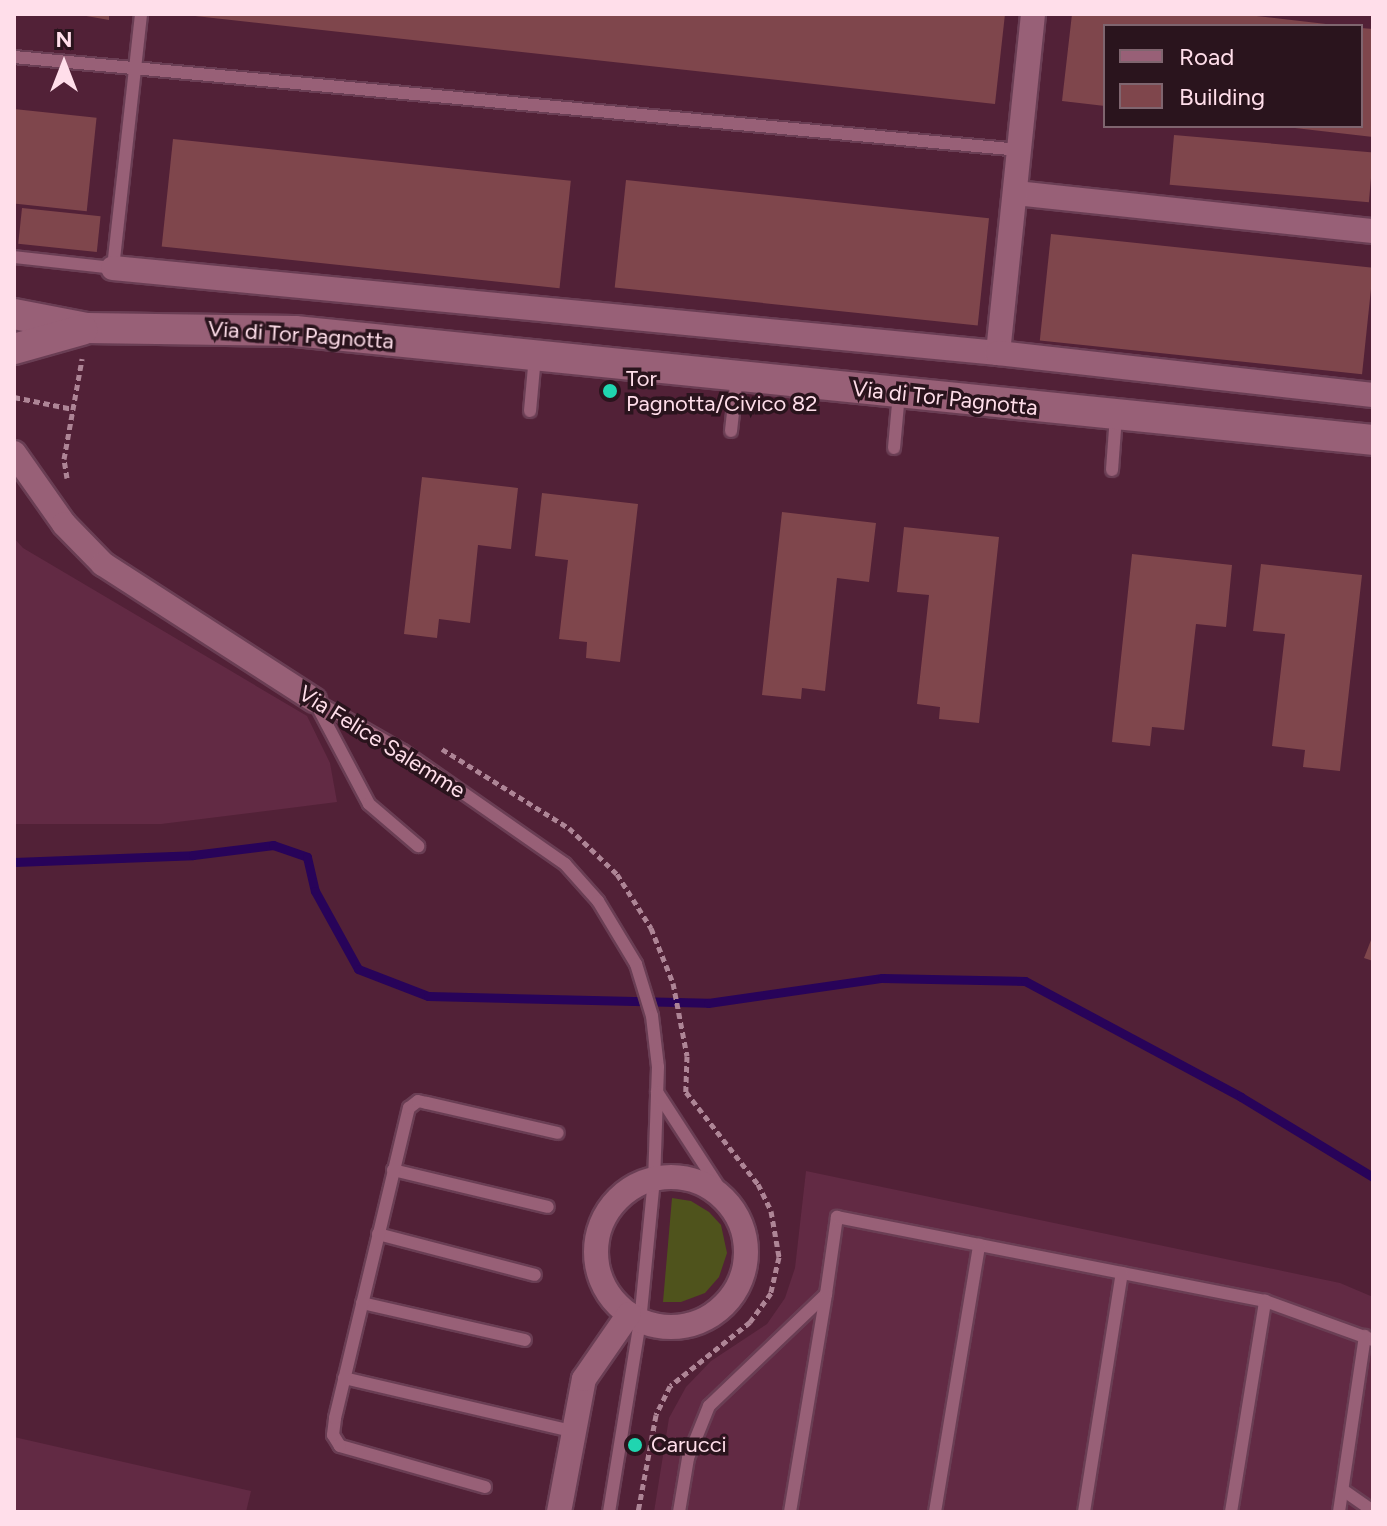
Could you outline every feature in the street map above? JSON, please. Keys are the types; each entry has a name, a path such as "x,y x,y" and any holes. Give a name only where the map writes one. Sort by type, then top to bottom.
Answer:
{"street":[{"path":"998,353 1033,14"},
{"path":"1016,193 1373,231"},
{"path":"113,268 998,353 1373,395"},
{"name":"Via di Tor Pagnotta","path":"14,314 87,328 295,331 1373,440"},
{"name":"Via di Tor Pagnotta","path":"14,349 87,328"},
{"name":"Via Felice Salemme","path":"14,453 64,524 103,564 314,700"},
{"path":"559,1512 584,1379 634,1317 603,1282 598,1237 618,1199 654,1179 676,1177 704,1184 733,1209"},
{"name":"Via Felice Salemme","path":"634,1317 685,1326 727,1303 747,1260 744,1230 733,1209"}],"lane":[{"path":"14,257 113,268 141,14"},
{"path":"14,57 1020,150"},
{"path":"530,411 535,356"},
{"path":"731,431 737,377"},
{"path":"894,448 899,393"},
{"path":"1112,470 1116,415"},
{"path":"314,700 369,804 418,846"},
{"name":"Via Felice Salemme","path":"314,700 403,751 565,864 624,937 652,1016 657,1092 654,1179 634,1317"},
{"name":"Via Felice Salemme","path":"657,1092 733,1209"},
{"path":"485,1487 340,1446 333,1435 344,1378 409,1108 418,1101 558,1133"},
{"path":"393,1170 548,1207"},
{"path":"790,1512 837,1217 1265,1301 1369,1338 1339,1512"},
{"path":"378,1234 535,1275"},
{"path":"935,1512 979,1245"},
{"path":"1084,1512 1122,1273"},
{"path":"679,1512 688,1458 709,1406 826,1294"},
{"path":"1231,1512 1265,1301"},
{"path":"362,1303 525,1340"},
{"path":"609,1512 634,1317"},
{"path":"344,1378 572,1431"},
{"path":"1343,1490 1373,1511"}],"path":[{"path":"70,484 64,468 81,363"},
{"path":"14,397 73,409"},
{"path":"432,743 595,849 636,901 673,983 681,1016 686,1092 766,1197 779,1257 771,1293 759,1312 670,1386 656,1415 638,1512"}],"shaded area":[{"path":"14,538 23,548 307,716 330,763 337,802 161,824 14,824"},
{"path":"806,1171 1340,1283 1373,1297 1373,1512 654,1512 669,1418 686,1387 711,1361 767,1324 785,1298 795,1268"},
{"path":"14,1437 251,1491 246,1512 14,1512"}],"green space":[{"path":"672,1198 691,1201 709,1212 721,1225 727,1253 719,1277 705,1293 681,1302 663,1302"}],"building":[{"path":"75,14 109,14 109,20"},
{"path":"177,14 1005,14 995,104"},
{"path":"1072,14 1239,14 1326,24 1103,24 1103,106 1062,101"},
{"path":"1363,28 1373,29 1373,137 1295,128 1363,128"},
{"path":"14,109 97,118 87,211 14,204"},
{"path":"1174,135 1373,152 1369,202 1170,185"},
{"path":"173,139 571,181 560,288 162,246"},
{"path":"626,180 989,218 978,326 615,287"},
{"path":"22,208 101,216 97,252 18,244"},
{"path":"1051,234 1373,268 1362,374 1040,340"},
{"path":"422,477 518,488 511,549 478,545 470,623 439,619 437,638 404,634"},
{"path":"542,493 638,504 620,662 586,658 587,642 559,639 568,560 535,556"},
{"path":"782,512 876,523 869,582 837,578 825,691 802,688 801,699 762,695"},
{"path":"904,527 999,537 979,723 939,719 940,707 917,704 929,595 897,592"},
{"path":"1132,554 1232,565 1226,627 1196,624 1184,730 1152,727 1150,746 1112,742"},
{"path":"1261,564 1362,575 1340,771 1303,767 1305,750 1272,746 1285,634 1253,631"},
{"path":"1373,935 1373,961 1364,958"}],"waterway":[{"path":"14,862 193,855 273,845 307,857 315,891 358,969 428,996 708,1003 882,978 1025,981 1241,1097 1373,1177"}],"place":[{"name":"Tor Pagnotta/Civico 82","path":"610,391"},
{"name":"Carucci","path":"635,1445"}]}
